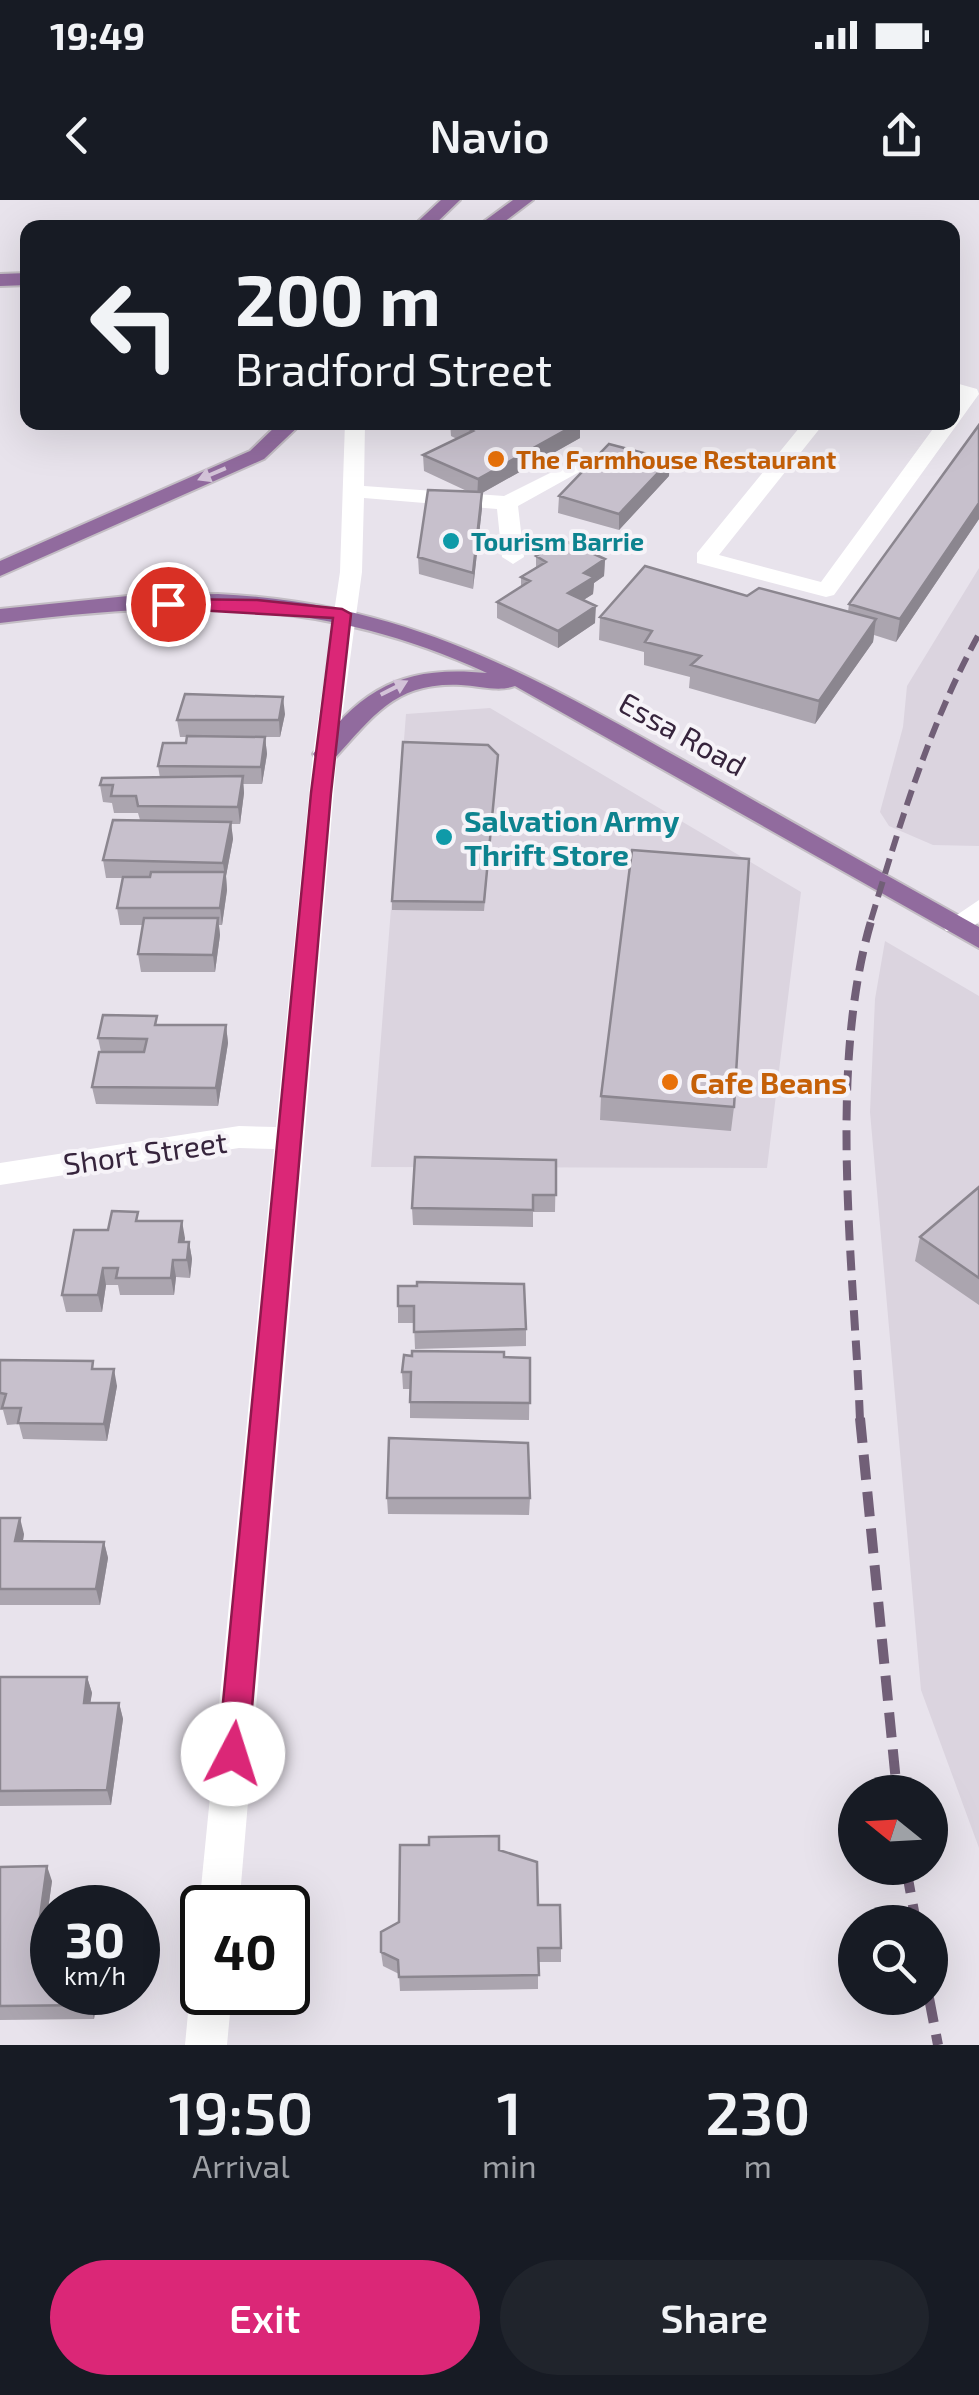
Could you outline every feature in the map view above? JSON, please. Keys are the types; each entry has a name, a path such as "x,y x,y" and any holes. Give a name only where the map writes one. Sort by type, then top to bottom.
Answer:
{"main road":[{"path":"429,220 451,200"},
{"path":"495,220 524,200"},
{"path":"0,568 258,455 284,430"},
{"name":"Essa Road","path":"0,616 73,608 188,604 342,614 460,651 532,685 971,924"},
{"path":"325,754 386,688 400,683 448,676 532,685"}],"street":[{"path":"960,391 970,394 960,407"},
{"path":"220,1885 325,754 351,572 355,430"},
{"path":"809,430 705,558 826,590 943,430"},
{"path":"352,491 508,504 579,466"},
{"path":"508,504 513,557"},
{"name":"Short Street","path":"0,1174 240,1137 290,1138"},
{"path":"206,2045 209,2015"}],"shaded area":[{"path":"979,568 979,846 933,845 889,826 880,812 903,727 907,686"},
{"path":"490,708 801,892 767,1168 371,1167 406,714"},
{"path":"885,941 979,996 979,1848 921,1690 870,1112 875,999"}],"building":[{"path":"979,425 979,503 900,619 849,604"},
{"path":"566,430 478,479 423,455 473,431"},
{"path":"609,444 670,460 619,514 559,496"},
{"name":"Tourism Barrie","path":"428,490 482,492 473,573 418,557"},
{"path":"563,540 605,559 584,573 594,577 568,593 596,606 558,631 497,602 530,581 521,577 546,562 536,556"},
{"path":"645,566 747,596 759,588 876,619 819,701 691,665 701,656 645,642 652,631 600,617"},
{"path":"185,694 283,697 279,720 177,720"},
{"path":"187,736 265,737 261,767 158,766 163,743 186,743"},
{"name":"Salvation Army Thrift Store","path":"403,742 488,745 498,755 484,902 392,901"},
{"path":"243,776 238,807 138,806 136,796 111,796 113,785 100,785 102,778"},
{"path":"113,820 231,822 223,863 103,860"},
{"path":"632,850 749,859 734,1107 601,1096"},
{"path":"151,872 225,872 220,908 117,908 123,877 150,877"},
{"path":"144,918 218,918 213,955 138,954"},
{"path":"103,1015 157,1016 155,1025 226,1025 216,1088 92,1087 99,1052 144,1052 147,1039 98,1038"},
{"path":"415,1157 556,1160 556,1195 533,1195 533,1210 412,1208"},
{"path":"979,1187 979,1278 920,1237"},
{"path":"112,1211 138,1212 136,1221 182,1221 179,1242 189,1242 187,1260 173,1260 171,1278 116,1278 118,1268 103,1268 98,1295 62,1295 74,1230 108,1230"},
{"path":"417,1282 524,1284 526,1329 414,1332 414,1306 398,1306 398,1286 417,1286"},
{"path":"412,1351 504,1352 504,1357 530,1358 530,1403 410,1402 411,1372 402,1372 404,1355 412,1356"},
{"path":"0,1360 93,1361 92,1369 114,1369 104,1424 18,1423 21,1408 2,1408 6,1394 0,1393"},
{"path":"389,1438 528,1443 530,1498 387,1498"},
{"path":"0,1518 20,1518 15,1541 104,1542 96,1589 0,1589"},
{"path":"0,1677 87,1677 84,1703 119,1703 107,1790 0,1791"},
{"path":"499,1836 499,1850 537,1862 538,1905 560,1905 561,1948 538,1948 539,1975 399,1977 398,1960 381,1952 381,1932 399,1922 400,1845 429,1845 429,1837"},
{"path":"47,1866 44,1885 30,1885 30,2006 0,2006 0,1867"}],"railway":[{"path":"871,920 931,738 979,634"},
{"path":"860,1420 849,1232 847,1101 858,976 872,918"},
{"path":"860,1418 895,1775"},
{"path":"909,1885 913,1905"},
{"path":"932,2015 938,2045"}],"place":[{"name":"The Farmhouse Restaurant","path":"496,459"},
{"name":"Tourism Barrie","path":"451,541"},
{"name":"Salvation Army Thrift Store","path":"444,837"},
{"name":"Cafe Beans","path":"670,1082"}],"route":[{"path":"168,604 257,605 342,614 321,793 233,1754"}]}
